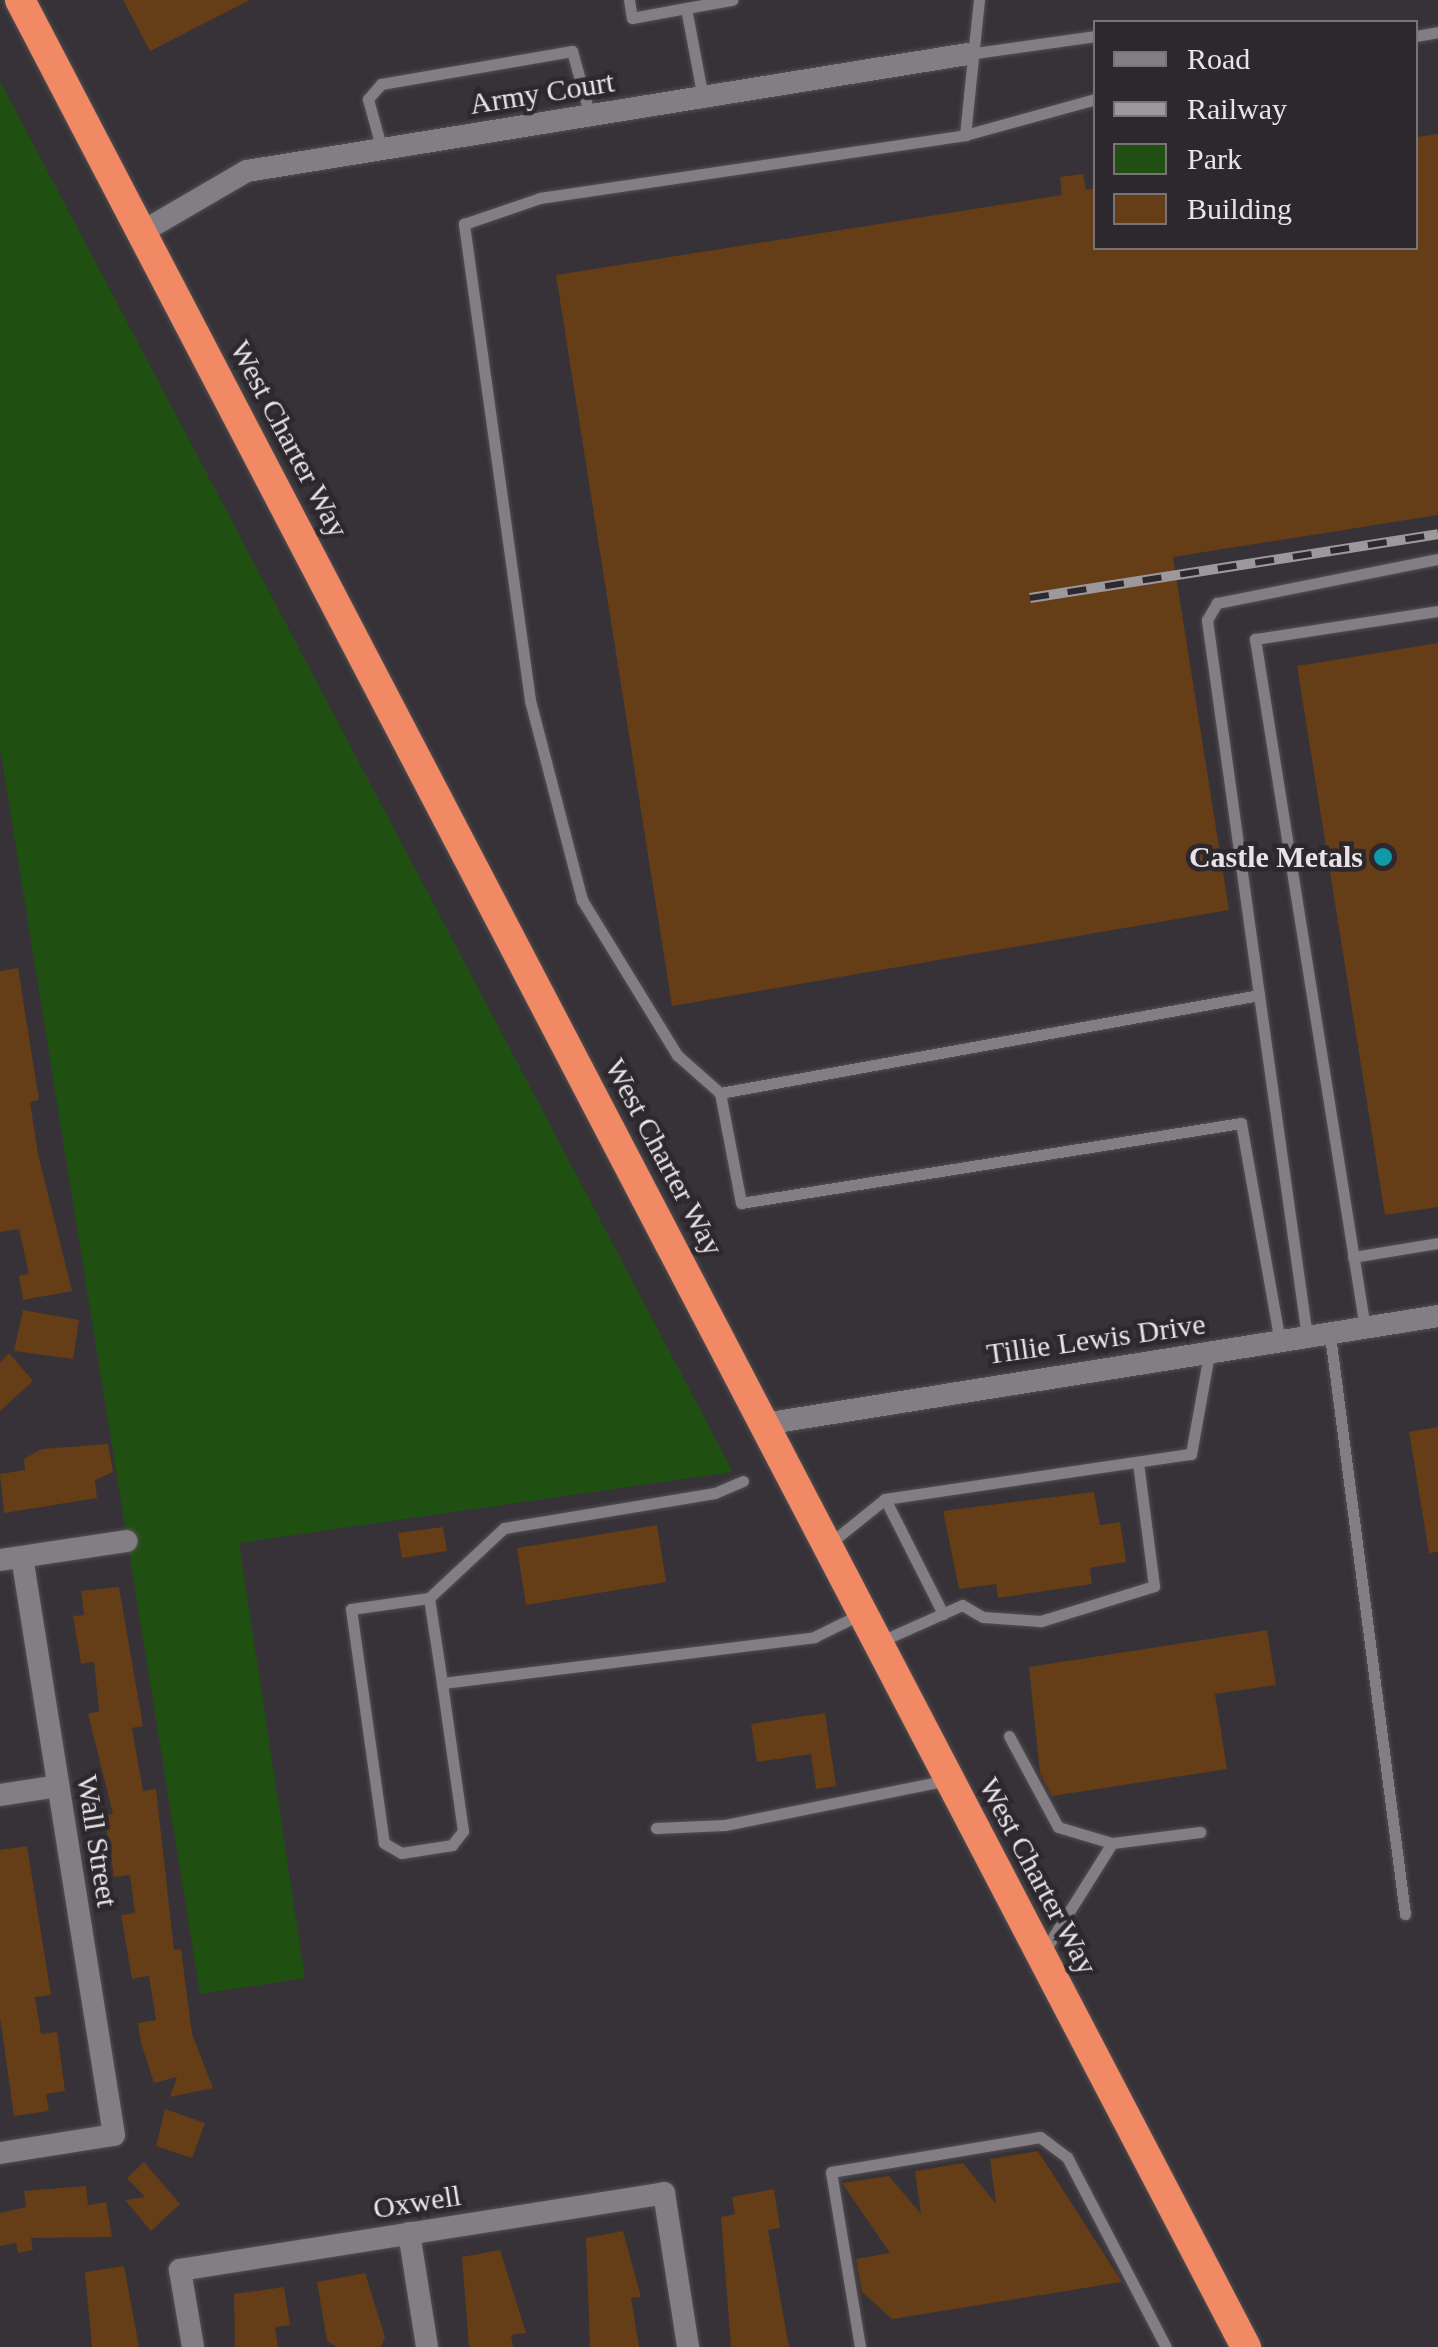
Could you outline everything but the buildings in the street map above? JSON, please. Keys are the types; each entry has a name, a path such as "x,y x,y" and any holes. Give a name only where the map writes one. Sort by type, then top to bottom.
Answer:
{"highway":[{"name":"West Charter Way","path":"20,0 1246,2347"}],"street":[{"name":"Army Court","path":"142,232 219,180 968,54"},
{"name":"Tillie Lewis Drive","path":"764,1424 1438,1316"},
{"path":"11,1559 128,1541"},
{"name":"Wall Street","path":"0,2153 114,2135 58,1786 11,1559"},
{"path":"0,1796 58,1786"},
{"name":"Oxwell","path":"193,2347 180,2270 664,2193 688,2347"},
{"path":"409,2233 427,2347"}],"lane":[{"path":"629,0 632,18 732,0"},
{"path":"966,135 968,54 980,0"},
{"path":"686,8 703,98"},
{"path":"968,54 1093,36"},
{"path":"382,150 368,99 381,84 572,51 590,116"},
{"path":"1093,100 966,135 540,198 464,224 530,700 582,900 677,1054 720,1092 741,1203 1241,1123 1280,1342"},
{"path":"1404,1914 1319,1336 1258,995 1207,620 1217,603 1438,559"},
{"path":"1365,1328 1256,639 1438,611"},
{"path":"720,1092 1258,995"},
{"path":"1353,1257 1438,1242"},
{"path":"826,1547 886,1499 1191,1454 1209,1354"},
{"path":"876,1643 962,1605 983,1618 1041,1621 1154,1586 1138,1462"},
{"path":"430,1598 463,1830 452,1845 402,1852 384,1843 352,1609 430,1598 504,1528 715,1494 744,1480"},
{"path":"886,1499 943,1614"},
{"path":"442,1684 814,1637 861,1614"},
{"path":"1009,1736 1058,1827 1112,1842 1200,1832"},
{"path":"656,1828 725,1825 948,1780"},
{"path":"1040,1956 1112,1842"},
{"path":"860,2347 832,2172 1040,2137 1067,2157 1166,2347"}],"green space":[{"path":"0,81 733,1472 239,1543 305,1978 200,1994 0,748"}],"railway":[{"path":"1030,598 1438,534"}],"place":[{"name":"Castle Metals","path":"1383,857"}]}
